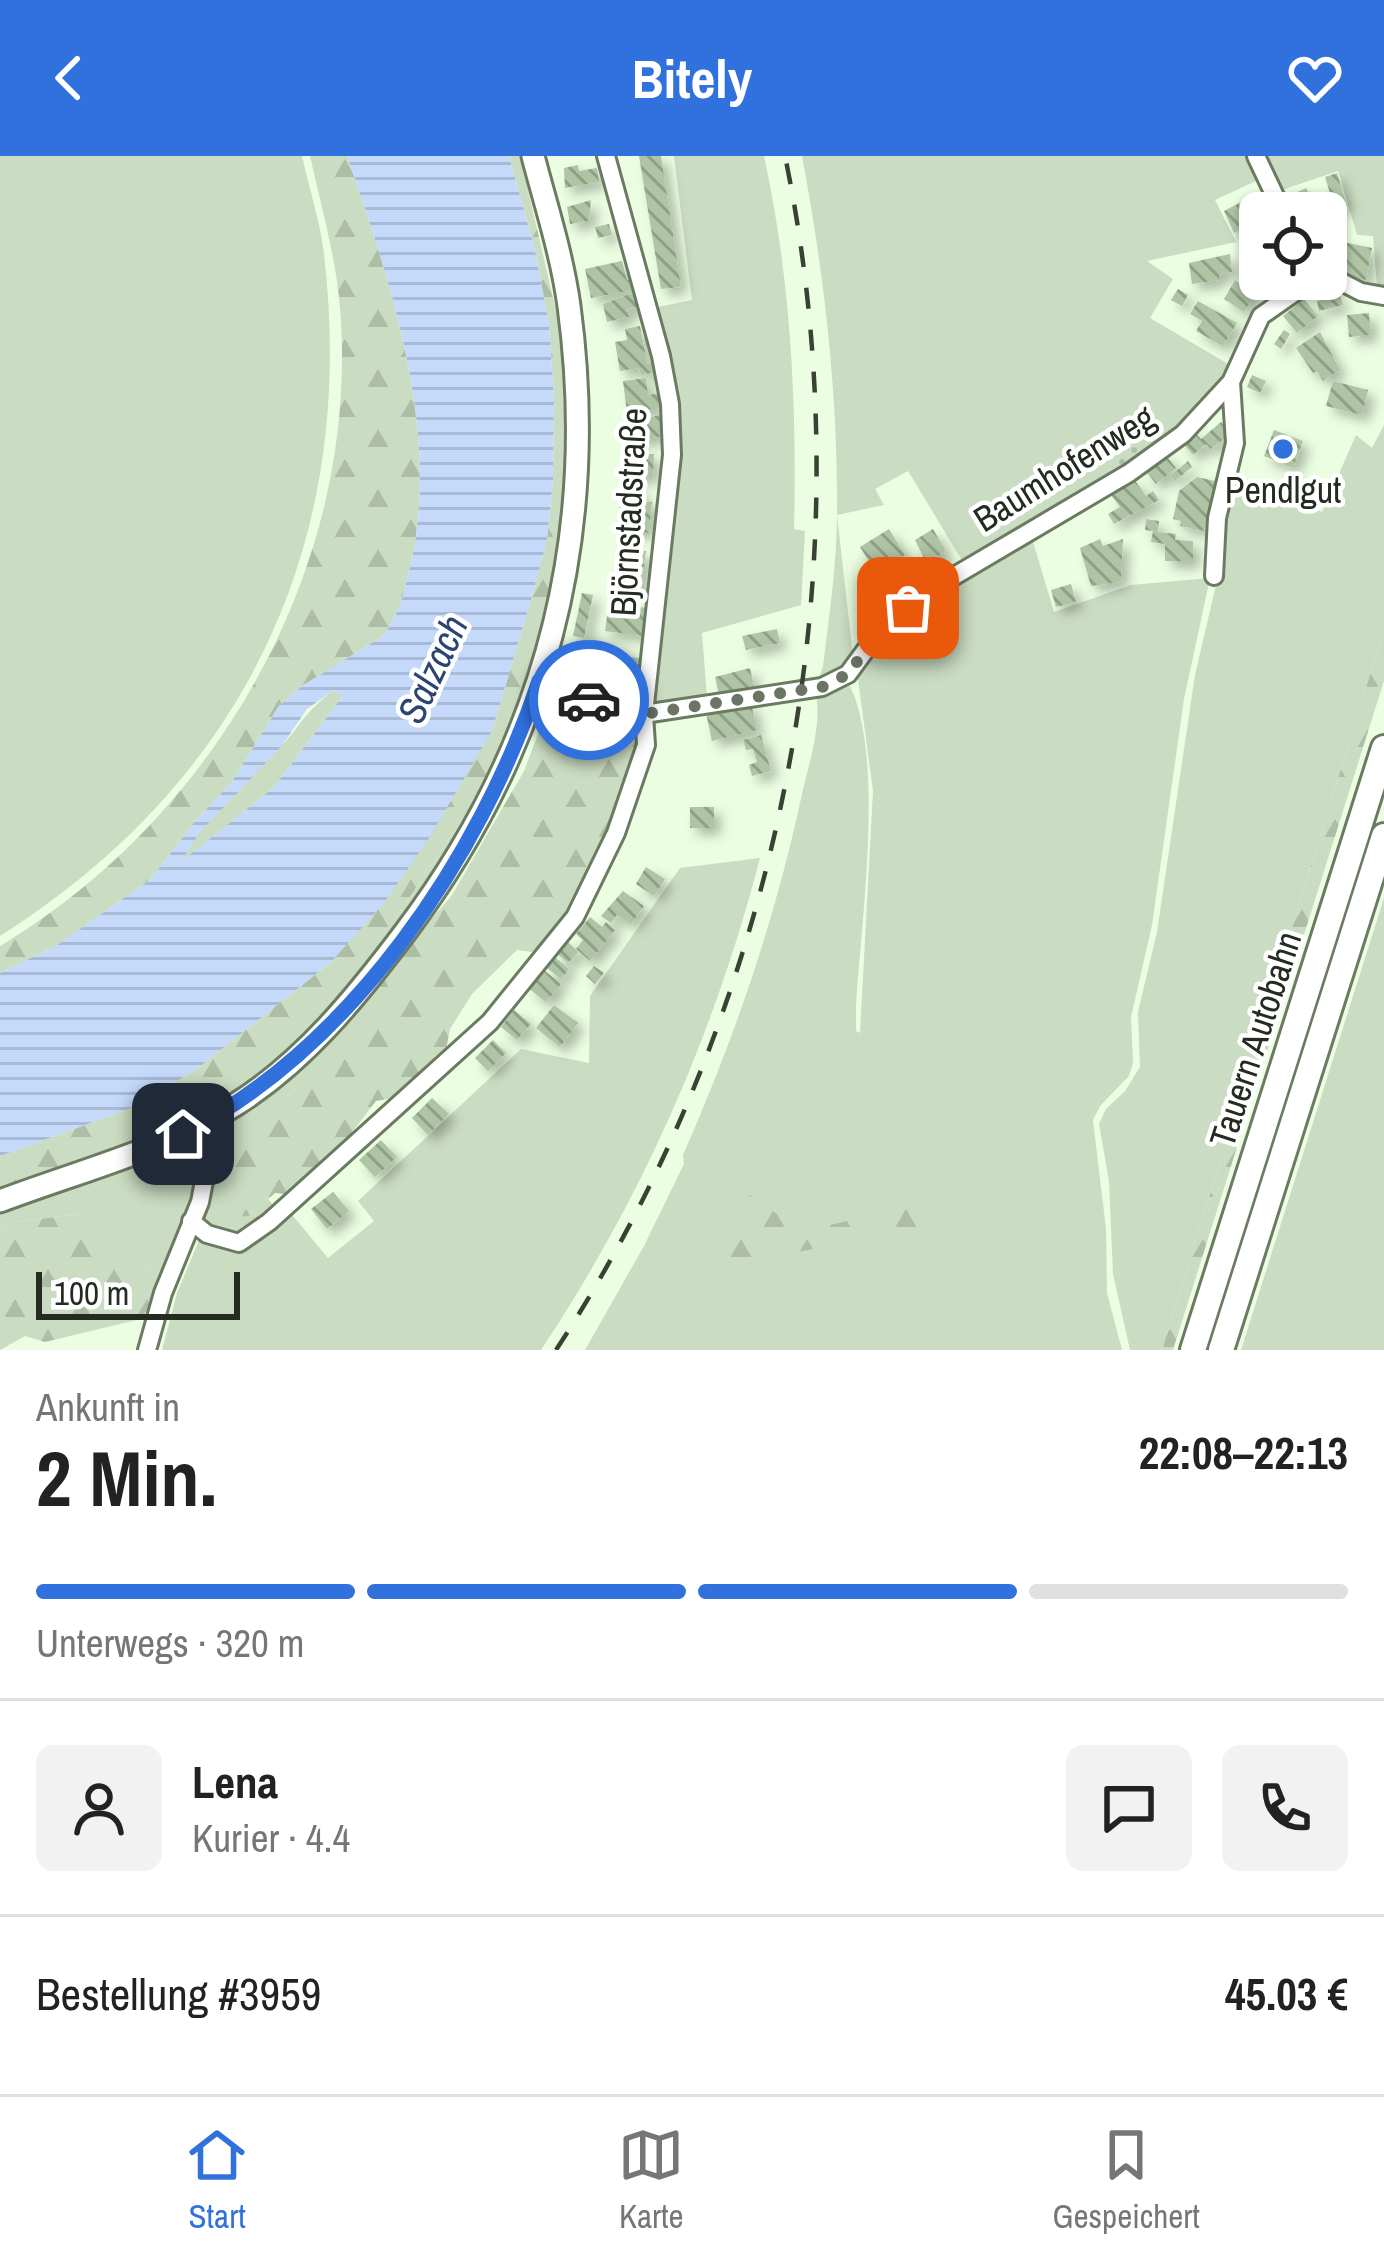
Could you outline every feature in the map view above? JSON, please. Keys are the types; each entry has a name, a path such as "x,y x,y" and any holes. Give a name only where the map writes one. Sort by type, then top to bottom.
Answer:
{"highway":[{"name":"Tauern Autobahn","path":"1193,1350 1384,748"},
{"name":"Tauern Autobahn","path":"1221,1350 1384,836"}],"main road":[{"path":"0,1201 183,1134 272,1080 335,1020 374,974 462,852 498,786 539,681 570,548 578,487 568,302 532,156"}],"street":[{"name":"Björnstadstraße","path":"191,1221 207,1234 239,1243 490,1022 575,916 616,833 646,745 644,714 672,455 670,404 661,356 606,156"},
{"path":"1256,156 1273,192"},
{"path":"1347,285 1384,296"},
{"name":"Baumhofenweg","path":"539,681 600,704 644,714 822,687 848,674 873,640 929,591 1129,473 1183,434 1231,382 1261,316 1284,300"},
{"path":"1214,576 1217,518 1235,443 1231,382"},
{"path":"147,1350 205,1176 183,1134"}],"green space":[{"path":"0,156 302,156 324,254 330,360 322,460 301,555 267,645 219,728 159,805 86,874 0,936"},
{"path":"310,156 347,156 380,255 407,361 420,468 418,520 399,607 380,638 302,686 279,706 231,783 151,879 57,945 0,973 0,946 78,892 148,827 208,755 259,674 299,588 326,497 340,404 338,289"},
{"path":"509,156 520,156 559,323 565,396 558,541 550,598 525,700 465,815 397,916 346,975 218,1085 141,1125 115,1147 0,1192 0,1156 137,1106 198,1068 331,962 492,731 547,539 553,481 549,325 535,250"},
{"path":"674,156 764,156 790,342 794,529 805,531 801,605 702,633 707,698 653,701 673,394 658,307 692,300"},
{"path":"802,156 1248,156 1258,180 1215,200 1236,242 1147,261 1173,279 1150,318 1230,365 1220,386 1174,434 1162,421 1098,467 1109,482 963,562 908,471 875,489 884,505 837,515 828,333"},
{"path":"1265,156 1384,156 1384,286 1377,286 1373,236 1357,235 1338,171 1279,191"},
{"path":"1163,420 1174,434 1109,482 1098,467"},
{"path":"1384,425 1384,629 1162,1350 1130,1350 1113,1274 1109,1181 1099,1124 1140,1067 1138,1012 1157,932 1195,675 1216,585 1228,484 1239,488 1243,477 1322,512 1356,435 1372,448"},
{"path":"837,515 853,656 835,673 818,679 823,667"},
{"path":"1031,535 1054,612 1131,585 1210,578 1184,699 1152,925 1131,1017 1133,1063 1129,1076 1093,1120 1106,1229 1107,1293 1122,1350 585,1350 684,1164 683,1155 736,1022 791,841 814,744 816,695 850,686 861,717 866,755 868,841 856,1006 856,1031 860,1033 873,791 857,672 912,610"},
{"path":"1384,629 1384,681 1173,1350 1162,1350"},
{"path":"334,690 342,697 273,788 181,863 209,820"},
{"path":"552,697 634,722 637,747 621,807 570,904 540,953 517,950 472,994 450,1029 445,1055 400,1097 376,1101 336,1153 285,1194 275,1193 249,1216 234,1217 222,1193 233,1166 287,1097 341,1042 343,1023 452,895 524,771"},
{"path":"525,700 453,851 346,996 284,1057 246,1084 211,1106 115,1147 141,1125 218,1085 397,916 465,815"},
{"path":"760,858 721,988 671,1113 611,1234 541,1350 162,1350 177,1293 200,1238 221,1245 289,1211 328,1258 374,1221 358,1201 521,1049 589,1063 590,996 680,868"},
{"path":"1384,898 1384,1350 1241,1350"},
{"path":"343,1023 342,1042 287,1097 249,1216 268,1199 275,1207 236,1237 211,1229 202,1218 208,1164 204,1149 209,1134 275,1091"},
{"path":"173,1150 187,1157 196,1191 163,1275 116,1252 84,1213 16,1222 0,1230 0,1214"},
{"path":"751,1194 800,1232 941,1199 948,1221 764,1259 709,1257"},
{"path":"85,1213 116,1252 163,1275 154,1300 141,1319 45,1342 25,1336 0,1350 0,1230 16,1222"}],"water":[{"name":"Salzach","path":"347,156 509,156 535,250 549,325 553,481 547,540 492,731 384,903 331,962 198,1068 137,1106 0,1156 0,973 57,945 151,879 231,783 279,706 302,686 380,638 399,607 418,520 416,414 395,308","holes":["334,690 342,697 273,788 181,862 199,833 281,747 307,709"]}],"building":[{"path":"639,156 661,156 681,287 661,289"},
{"path":"578,165 579,171 597,168 599,182 565,188 564,168"},
{"path":"1337,173 1343,192 1330,192 1325,177"},
{"path":"591,200 589,221 570,224 567,207"},
{"path":"1239,203 1239,230 1234,233 1224,211"},
{"path":"609,224 612,235 598,238 595,227"},
{"path":"1347,243 1372,248 1366,280 1347,277"},
{"path":"1230,254 1232,272 1219,274 1219,280 1192,284 1189,263"},
{"path":"622,261 627,280 637,278 640,289 591,298 585,269"},
{"path":"1235,280 1239,300 1252,300 1244,312 1224,299"},
{"path":"1178,289 1188,295 1182,306 1171,300"},
{"path":"637,291 641,306 627,309 629,317 607,322 603,304"},
{"path":"1305,300 1318,316 1297,333 1283,316"},
{"path":"1342,300 1343,305 1319,311 1317,301"},
{"path":"1198,301 1237,323 1223,346 1196,331 1202,321 1190,314"},
{"path":"1369,313 1371,335 1349,337 1347,315"},
{"path":"640,326 647,363 654,362 656,372 620,371 615,342 627,340 625,329"},
{"path":"1284,330 1290,334 1281,349 1274,344"},
{"path":"1320,332 1340,370 1323,381 1296,348"},
{"path":"1252,375 1266,381 1260,393 1247,387"},
{"path":"646,378 648,395 659,393 661,408 627,413 623,381"},
{"path":"1333,381 1368,390 1362,415 1326,406"},
{"path":"660,415 663,436 626,442 624,422"},
{"path":"1221,422 1231,433 1211,449 1206,444 1193,455 1181,441 1193,430 1201,439"},
{"name":"Pendlgut","path":"1274,430 1303,441 1293,468 1264,456"},
{"path":"629,453 654,454 653,477 628,476"},
{"path":"1164,453 1176,468 1156,484 1144,469"},
{"path":"1188,461 1192,467 1175,481 1170,476"},
{"path":"1197,477 1215,481 1204,531 1180,526 1181,521 1173,519 1179,491"},
{"path":"1134,479 1146,496 1153,491 1159,500 1114,524 1108,514 1120,507 1111,495"},
{"path":"620,487 642,489 641,501 652,502 649,533 621,530"},
{"path":"1146,519 1159,521 1158,532 1176,534 1175,540 1193,541 1193,562 1165,561 1165,544 1151,542 1153,531 1145,530"},
{"path":"889,529 905,555 876,572 860,547"},
{"path":"933,529 946,551 935,558 939,565 930,570 915,540"},
{"path":"1100,539 1103,546 1123,539 1121,582 1091,586 1080,548"},
{"path":"634,550 646,551 640,591 614,589 618,554 634,556"},
{"path":"1071,584 1076,602 1056,607 1051,590"},
{"path":"888,589 895,600 884,607 877,596"},
{"path":"582,593 593,595 584,638 573,636"},
{"path":"870,594 880,610 871,616 861,600"},
{"path":"609,603 647,608 643,636 605,631"},
{"path":"777,629 780,643 746,650 742,636"},
{"path":"607,651 627,653 626,672 605,670"},
{"path":"632,657 644,659 642,674 630,672"},
{"path":"750,668 755,691 720,699 715,677"},
{"path":"751,703 757,730 712,741 706,713"},
{"path":"761,735 771,771 752,776 749,765 757,762 753,749 746,750 743,740"},
{"path":"690,807 714,807 714,828 690,828"},
{"path":"646,867 665,879 654,896 636,884"},
{"path":"623,891 644,906 631,924 617,915 611,923 601,916"},
{"path":"590,917 615,930 590,961 576,949 583,940 576,934"},
{"path":"566,940 578,952 568,963 555,952"},
{"path":"556,958 569,969 561,979 547,968"},
{"path":"594,966 604,973 595,984 586,976"},
{"path":"544,970 561,984 546,1002 528,988"},
{"path":"554,1005 578,1023 560,1047 536,1028"},
{"path":"514,1010 531,1024 517,1040 501,1027"},
{"path":"493,1040 506,1053 488,1071 475,1058"},
{"path":"432,1098 449,1114 428,1135 412,1118"},
{"path":"381,1140 397,1157 375,1177 359,1160"},
{"path":"333,1192 349,1211 327,1229 311,1209"}],"railway":[{"path":"556,1350 634,1216 699,1074 750,927 787,775 809,621 817,465 809,310 785,156"}],"way so far":[{"path":"589,700 644,714 822,687 848,674 873,640 908,608"}],"place":[{"name":"Pendlgut","path":"1283,449"}],"route":[{"path":"183,1134 272,1080 335,1020 374,974 462,852 498,786 539,681 589,700"}]}
